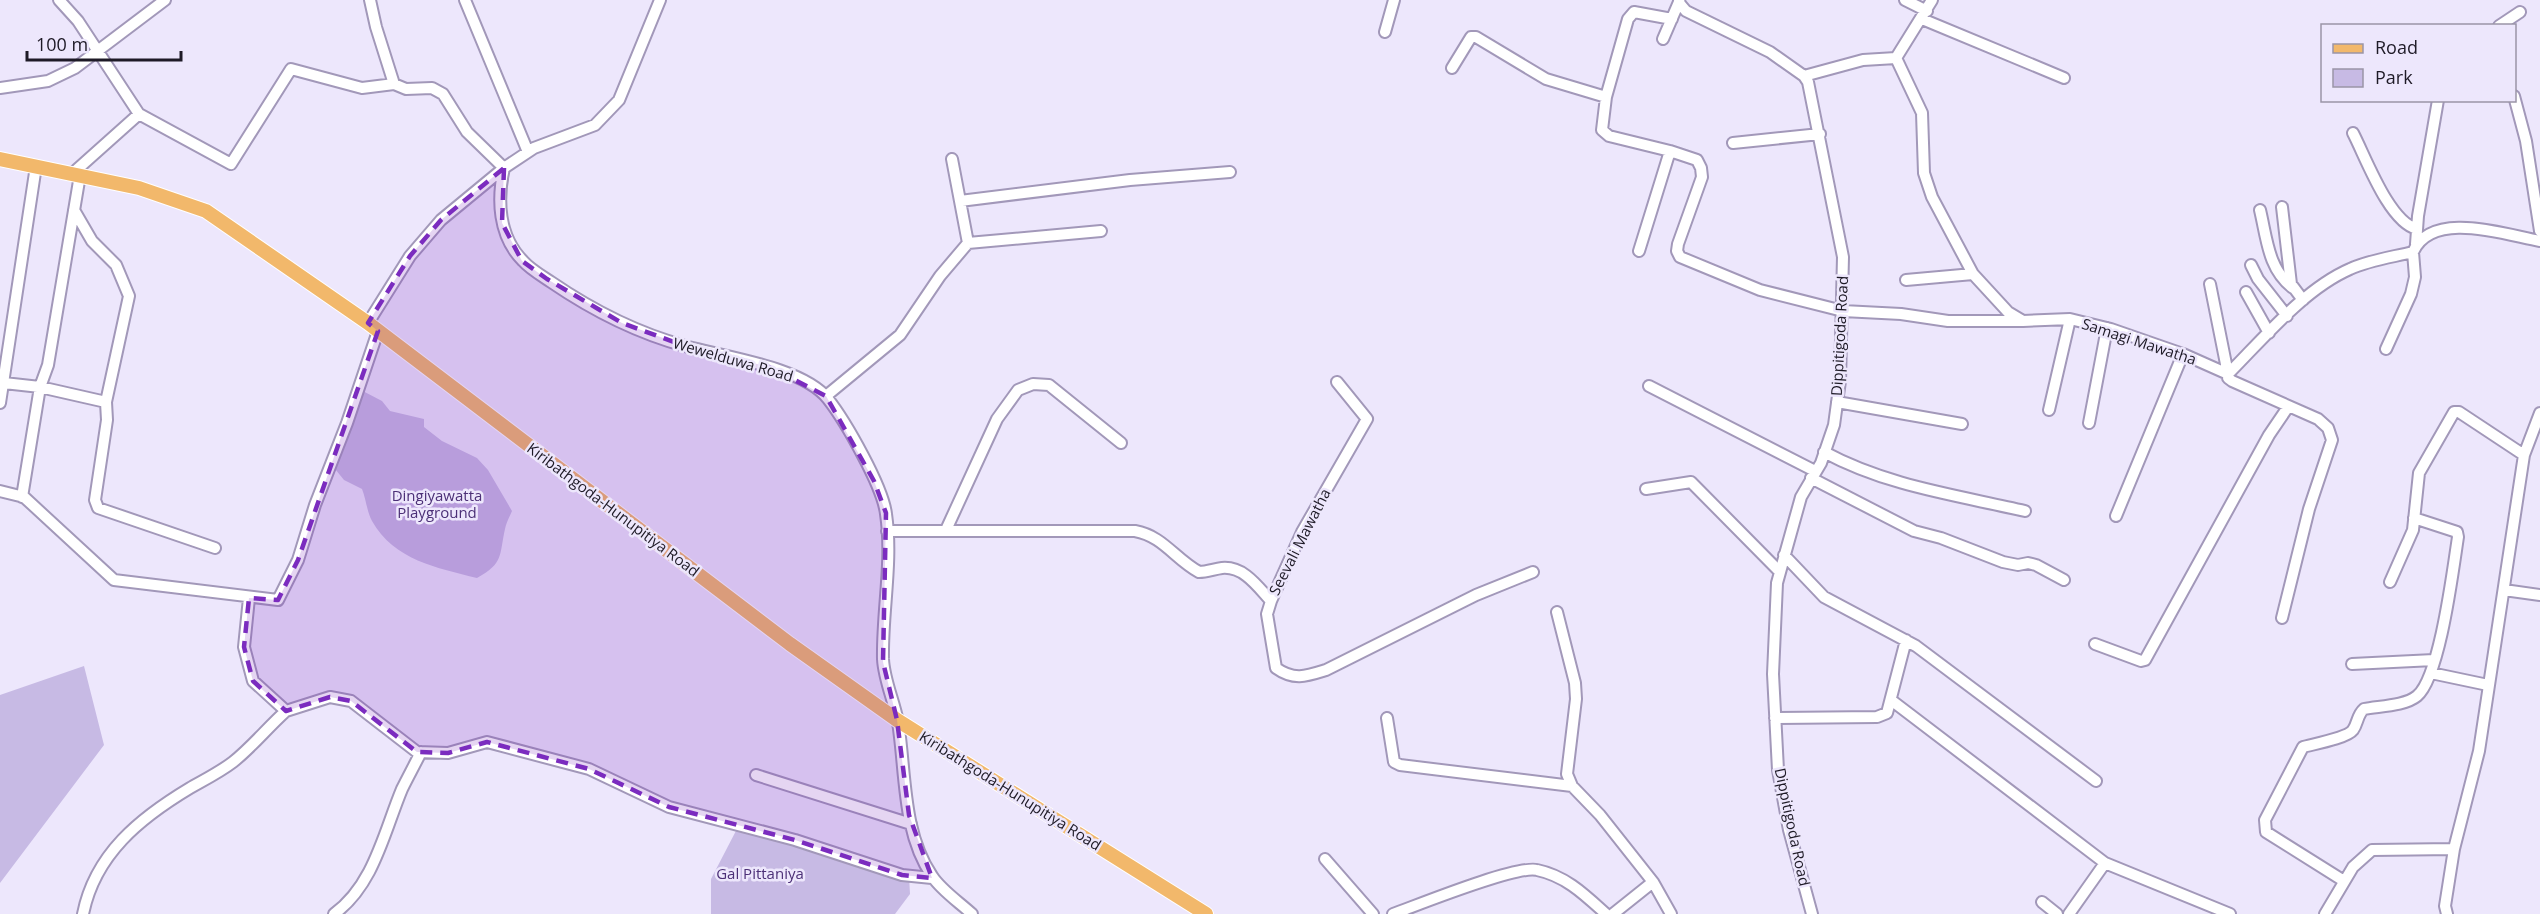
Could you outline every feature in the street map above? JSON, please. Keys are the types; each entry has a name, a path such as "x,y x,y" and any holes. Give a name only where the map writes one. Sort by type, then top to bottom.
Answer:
{"main road":[{"name":"Kiribathgoda-Hunupitiya Road","path":"0,159 139,188 206,211 373,327 669,552 897,720 1206,914"}],"street":[{"path":"59,0 78,21 139,114 231,164 291,69 362,88 394,84 406,89 432,88 443,94 466,132 504,168"},
{"path":"0,88 48,81 75,68 165,0"},
{"path":"370,0 394,84"},
{"path":"465,0 528,152"},
{"path":"0,491 22,497 114,580 278,600 298,560 315,505 347,423 373,327 410,256 441,220 504,168 528,152 595,125 619,100 660,0"},
{"path":"1385,32 1394,0"},
{"path":"1905,0 1924,15 2064,78"},
{"path":"1896,58 1932,0"},
{"path":"1679,1 1686,11 1770,52 1804,76 1863,60 1896,58"},
{"path":"1663,39 1679,1"},
{"path":"2502,24 2520,12"},
{"path":"1639,251 1670,150 1609,136 1602,130 1606,97 1628,19 1632,13 1672,19"},
{"path":"1452,68 1471,37 1476,37 1546,79 1606,97"},
{"path":"1896,58 1922,113 1924,173 1932,197 1973,274 2008,312 2023,321"},
{"name":"Dippitigoda Road","path":"1804,76 1808,82 1820,134 1844,257 1840,381 1834,425 1824,452 1801,497 1777,583 1773,674 1780,780 1789,830 1812,914"},
{"path":"2386,349 2415,277 2417,229 2438,102"},
{"path":"2516,102 2526,141 2540,231"},
{"path":"22,497 40,387 48,365 74,210 76,174 139,114"},
{"path":"2353,133 2392,209 2404,222 2417,229"},
{"path":"1733,143 1820,134"},
{"name":"Samagi Mawatha","path":"1670,150 1697,160 1702,177 1678,244 1677,251 1680,257 1760,290 1843,311 1901,314 1948,321 2070,319 2107,328 2183,354 2228,374 2228,378 2232,381 2288,407 2319,418 2328,428 2332,440 2309,509 2282,618"},
{"path":"952,159 968,243"},
{"path":"0,403 36,166"},
{"name":"Wewelduwa Road","path":"504,168 500,195 502,223 522,261 580,302 622,323 685,346 769,367 807,382 826,396 840,416 874,481 886,513 888,571 883,662 897,720 911,824 916,846 932,878"},
{"path":"960,201 1130,180 1230,172"},
{"path":"2282,207 2293,288"},
{"path":"74,210 92,241 116,265 129,296 106,402 106,420 95,500 98,508 215,548"},
{"path":"2260,210 2271,261 2282,279 2303,300"},
{"path":"2228,374 2303,300 2350,268 2415,248 2429,235 2453,227 2486,229 2540,241"},
{"path":"826,396 900,335 940,276 968,243 1101,231"},
{"path":"2251,265 2258,279 2287,316"},
{"path":"1906,280 1973,274"},
{"path":"2210,284 2228,374"},
{"path":"2246,292 2269,333"},
{"path":"2049,410 2070,319"},
{"path":"2089,423 2107,328"},
{"path":"2116,516 2183,354"},
{"path":"3,376 106,402"},
{"name":"Seevali Mawatha","path":"887,531 1023,529 1143,533 1164,543 1178,557 1199,572 1223,568 1237,569 1256,584 1271,601 1302,532 1366,419 1337,382"},
{"path":"946,530 997,419 1018,390 1033,384 1049,386 1122,443"},
{"path":"1649,386 1914,531 1941,538 2003,562 2036,565 2064,580"},
{"path":"1837,402 1962,424"},
{"path":"2095,645 2140,661 2145,660 2269,435 2288,407"},
{"path":"2391,582 2413,530 2419,473 2454,412 2459,412 2524,455"},
{"path":"2447,914 2445,906 2454,849 2479,751 2524,455 2540,413"},
{"path":"1824,452 1853,468 1886,479 2025,511"},
{"path":"1646,489 1691,482 1780,572"},
{"path":"2344,882 2266,832 2265,820 2303,747 2347,734 2354,729 2359,713 2364,709 2409,701 2418,695 2431,673 2458,537 2457,532 2414,518"},
{"path":"1784,555 1824,597 1916,646 2096,780"},
{"path":"1271,601 1267,614 1276,668 1286,675 1301,678 1326,670 1476,595 1533,572"},
{"path":"2504,590 2540,595"},
{"path":"249,598 244,647 253,681 286,711"},
{"path":"1557,612 1575,683 1576,699 1567,774 1572,786 1600,815 1653,882 1671,914"},
{"path":"1775,718 1877,717 1887,713 1906,640"},
{"path":"2352,664 2434,660"},
{"path":"2431,673 2488,685"},
{"path":"83,914 85,902 98,872 116,844 141,819 233,762 286,711 330,697 351,701 417,752 448,753 487,742 589,769 669,807 795,840 902,875 932,878 972,914"},
{"path":"1891,700 2105,862 2230,914"},
{"path":"1388,718 1394,762 1400,765 1572,786"},
{"path":"334,914 357,892 377,855 403,788 421,752"},
{"path":"756,775 911,824"},
{"path":"2325,914 2353,867 2372,850 2454,849"},
{"path":"1325,859 1373,914"},
{"path":"2069,914 2105,862"},
{"path":"1393,914 1502,876 1534,869 1554,875 1577,887 1606,914"},
{"path":"1613,914 1653,882"},
{"path":"2042,902 2057,914"}],"highlighted area":[{"path":"504,168 502,223 522,261 547,279 622,323 685,346 769,367 826,396 874,481 886,513 883,662 897,720 909,815 932,878 902,875 795,840 669,807 589,769 487,742 448,753 417,752 351,701 330,697 286,711 253,681 244,647 249,598 278,600 298,560 378,331 368,323 410,256 441,220"}],"green space":[{"name":"Dingiyawatta Playground","path":"359,389 382,401 390,411 424,419 424,427 442,441 477,458 488,470 512,511 499,558 486,573 477,578 432,566 404,554 381,534 372,521 362,489 344,480 331,464"},
{"path":"84,666 104,745 0,883 0,695"},
{"name":"Gal Pittaniya","path":"739,825 909,876 910,894 895,914 711,914 711,879"}]}
